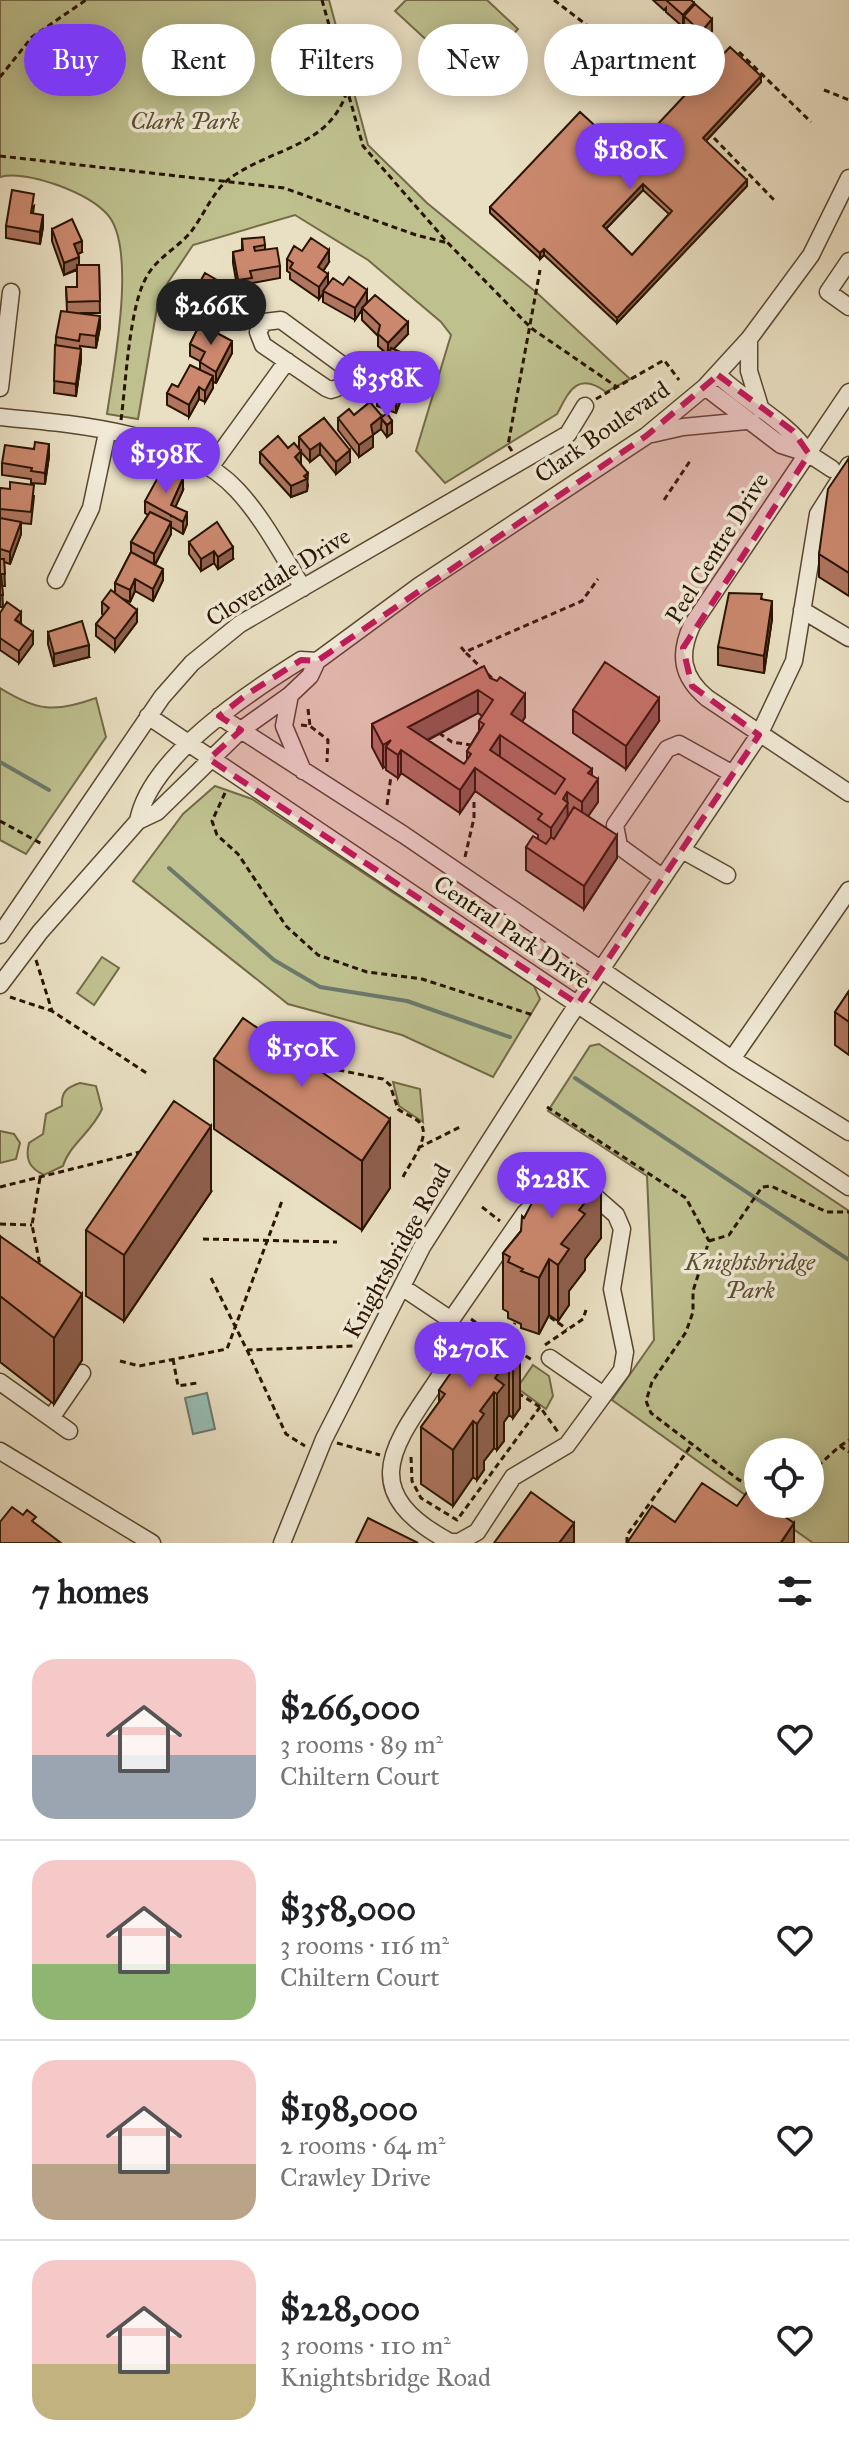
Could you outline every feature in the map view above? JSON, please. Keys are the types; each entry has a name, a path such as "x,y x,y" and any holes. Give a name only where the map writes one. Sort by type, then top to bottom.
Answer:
{"street":[{"name":"Clark Boulevard","path":"0,985 31,944 138,821 157,812 241,730 290,695 310,676 317,661 430,579 646,436 718,375 749,339 811,255 849,178"},
{"path":"849,261 828,292 849,307"},
{"path":"0,388 11,292"},
{"path":"281,320 345,367 347,378 343,386 331,390 287,361 263,345 258,332 264,322 281,320"},
{"path":"749,339 749,371 761,410"},
{"path":"211,466 287,361"},
{"path":"718,375 793,431 809,454 843,474"},
{"name":"Peel Centre Drive","path":"705,387 781,445 809,454"},
{"name":"Peel Centre Drive","path":"849,392 692,625 683,648 684,671 692,686 759,735 849,793"},
{"name":"Cloverdale Drive","path":"0,935 148,716 202,654 240,624 568,434 585,406"},
{"path":"0,417 173,446 211,466 237,490 259,518 303,588"},
{"path":"646,436 683,427 746,421"},
{"path":"56,580 91,508 113,434"},
{"name":"Knightsbridge Road","path":"282,1543 321,1446 402,1287 456,1190 759,735 794,661 818,514 843,474"},
{"path":"802,610 849,638"},
{"name":"Clark Boulevard","path":"138,821 142,799 188,744 219,716 301,660 317,661"},
{"path":"290,695 284,726 303,772"},
{"name":"Central Park Drive","path":"148,716 849,1187"},
{"name":"Central Park Drive","path":"219,716 404,835 732,1059 849,1132"},
{"path":"663,878 619,846 615,825 667,749 679,744 733,774"},
{"path":"682,850 727,875"},
{"path":"732,1059 849,890"},
{"path":"562,1189 592,1194 616,1215 622,1229 612,1289 625,1352 622,1370 567,1445 513,1477 477,1532 459,1542 435,1534 403,1509 390,1480 391,1456 413,1430 454,1350 458,1323 513,1231 536,1202 562,1189"},
{"path":"402,1287 458,1323"},
{"path":"550,1358 602,1394"},
{"path":"51,1418 82,1373"},
{"path":"0,1382 69,1431"},
{"path":"435,1385 441,1404"},
{"path":"0,1451 152,1543"}],"path":[{"path":"0,77 32,37 86,0"},
{"path":"322,0 329,24"},
{"path":"554,0 585,24"},
{"path":"739,52 811,122"},
{"path":"824,90 849,100"},
{"path":"113,434 136,309 147,276 188,235 226,181 306,142 327,127 342,107 345,96"},
{"path":"349,96 363,146 448,243 531,328 617,387"},
{"path":"714,138 774,200"},
{"path":"0,156 284,188 416,235 448,243"},
{"path":"518,462 508,445 540,270"},
{"path":"585,406 664,360 679,380"},
{"path":"664,500 690,461"},
{"path":"465,652 582,601 598,579"},
{"path":"461,647 499,685"},
{"path":"308,709 310,726"},
{"path":"297,723 310,726 328,740 327,762"},
{"path":"439,733 452,742 475,746"},
{"path":"386,812 391,776"},
{"path":"225,793 212,821 217,835 238,854 286,926 318,955 367,972 422,979 533,1015"},
{"path":"463,864 474,818 474,798"},
{"path":"0,821 57,851"},
{"path":"31,944 52,1011"},
{"path":"0,994 52,1011 148,1074"},
{"path":"307,1063 387,1082 398,1109 421,1123 423,1135 403,1177"},
{"path":"547,1107 686,1198 709,1241 693,1291 693,1312 686,1332 652,1382 646,1401 651,1413 744,1482"},
{"path":"418,1148 460,1127"},
{"path":"0,1187 147,1150"},
{"path":"40,1178 32,1225 40,1266"},
{"path":"709,1241 729,1235 762,1187 771,1186 827,1212 849,1212"},
{"path":"120,1361 139,1366 224,1351 237,1326 282,1201"},
{"path":"482,1207 513,1231"},
{"path":"0,1224 32,1225"},
{"path":"203,1239 267,1243 337,1242"},
{"path":"211,1278 291,1440 369,1454 413,1457 412,1481 421,1498 457,1520 540,1407"},
{"path":"497,1347 502,1340 533,1362 547,1341 583,1319 586,1310"},
{"path":"458,1323 469,1317 491,1333"},
{"path":"550,1317 567,1329"},
{"path":"505,1342 515,1323"},
{"path":"247,1350 371,1346"},
{"path":"173,1359 178,1386 197,1383"},
{"path":"514,1390 540,1407 567,1445"},
{"path":"824,1460 849,1440"},
{"path":"627,1543 627,1535 693,1443"},
{"path":"840,1446 849,1452"}],"highlighted area":[{"path":"718,375 793,431 809,454 683,648 692,686 759,735 578,1004 209,759 241,730 219,716 246,695 301,660 317,661 646,436"}],"green space":[{"name":"Clark Park","path":"0,0 329,0 335,24 271,24 271,96 355,96 368,145 427,203 537,293 630,379 606,392 587,383 574,387 557,414 445,483 416,451 451,335 441,322 368,260 295,215 193,245 159,296 138,419 107,414 121,310 121,253 116,230 107,214 73,191 30,177 0,177"},
{"path":"406,0 487,0 513,24 418,24 418,32 395,11"},
{"path":"0,688 25,701 46,707 69,706 96,698 106,737 26,854 0,840"},
{"path":"215,786 252,799 534,986 540,999 493,1077 402,1035 288,1004 133,881 183,814"},
{"path":"102,957 119,968 94,1005 77,993"},
{"name":"Knightsbridge Park","path":"599,1044 849,1211 849,1543 813,1543 778,1518 824,1518 824,1438 744,1438 744,1494 612,1400 654,1340 647,1176 548,1111 590,1046"},
{"path":"393,1082 420,1089 423,1122 399,1106"},
{"path":"80,1083 96,1086 102,1109 93,1125 70,1151 63,1166 44,1175 29,1162 29,1143 43,1134 46,1114 62,1106 66,1091"},
{"path":"0,1131 14,1134 20,1143 16,1159 0,1163"},
{"path":"533,1365 549,1376 553,1396 546,1409 517,1388"}],"water":[{"path":"207,1393 215,1429 193,1434 185,1398"}],"building":[{"path":"666,0 691,0 694,3 683,15"},
{"path":"695,4 712,19 708,24 692,24 684,16"},
{"path":"730,47 761,76 703,138 747,180 617,318 544,249 540,253 490,207 580,112 628,156 684,96 725,96 725,52","holes":["643,184 672,211 632,255 603,226"]},
{"path":"12,190 34,194 31,213 43,215 40,232 6,226"},
{"path":"72,219 82,241 74,244 79,257 64,263 52,229"},
{"path":"264,237 265,245 254,247 255,251 277,248 280,266 250,271 252,278 238,280 233,252 243,250 242,239"},
{"path":"311,238 329,250 318,267 328,274 319,287 290,268 293,263 287,259 294,246 302,251"},
{"path":"77,265 99,265 100,301 67,302 66,287 77,287"},
{"path":"205,273 229,287 218,305 224,309 216,322 187,305"},
{"path":"349,277 367,290 355,308 323,291 333,278 343,285"},
{"path":"375,295 408,322 388,343 378,334 380,325 362,308"},
{"path":"61,311 100,316 96,336 80,334 79,341 56,337"},
{"path":"200,324 232,341 216,372 200,362 205,352 190,344"},
{"path":"55,345 81,349 76,384 54,381"},
{"path":"391,348 413,357 408,384 403,382 396,401 377,394"},
{"path":"190,365 213,376 205,391 199,387 189,405 167,393 172,384 178,387"},
{"path":"370,402 382,416 371,425 373,435 359,445 338,418 349,409 354,415"},
{"path":"387,413 392,421 387,425 381,418"},
{"path":"324,418 350,450 336,462 320,443 310,450 299,437"},
{"path":"278,436 288,448 294,443 301,451 295,457 308,473 304,476 307,479 291,486 260,452"},
{"path":"35,442 49,444 45,473 2,463 5,445 34,449"},
{"path":"849,458 849,573 819,554 828,489"},
{"path":"162,470 183,478 171,505 187,512 183,522 145,501"},
{"path":"10,482 34,485 31,512 0,509 0,488 10,489"},
{"path":"150,512 171,522 154,554 131,542"},
{"path":"0,518 21,522 10,552 0,549"},
{"path":"217,522 233,547 218,557 214,551 201,559 189,542"},
{"path":"131,552 163,569 153,589 135,579 130,590 115,583"},
{"path":"0,559 4,559 5,574 1,574 3,595 0,595"},
{"path":"111,590 137,610 115,639 96,624 109,608 102,602"},
{"path":"729,593 762,594 761,599 772,601 764,656 718,647"},
{"path":"7,602 21,612 15,620 33,632 19,651 0,638 0,613"},
{"path":"82,621 89,645 54,654 48,632"},
{"path":"605,662 659,698 626,746 573,710"},
{"path":"484,666 490,678 497,681 500,677 525,694 511,714 592,769 588,773 598,779 582,802 567,792 563,799 568,803 551,828 538,819 542,814 475,768 460,790 401,750 398,755 386,747 391,740 383,745 372,724","holes":["478,690 493,700 479,721 484,724 467,751 471,754 464,764 408,727","500,735 565,779 555,794 490,750"]},
{"path":"574,807 617,835 584,886 526,847 533,836 546,844 551,837 554,839"},
{"path":"849,991 849,1022 835,1012"},
{"path":"243,1018 390,1119 362,1161 214,1059"},
{"path":"174,1101 211,1126 124,1255 86,1230"},
{"path":"564,1160 572,1165 574,1162 586,1172 588,1169 601,1182 579,1210 585,1214 561,1244 569,1249 558,1265 549,1259 539,1278 508,1262 510,1257 503,1253 521,1231 522,1216 524,1218 535,1197 539,1199 544,1184 548,1186 554,1181"},
{"path":"0,1236 82,1294 54,1338 0,1296"},
{"path":"487,1328 520,1351 513,1362 509,1359 495,1378 504,1385 497,1394 494,1392 480,1411 484,1414 477,1424 473,1421 453,1450 421,1427 445,1394 439,1390 455,1367 462,1372 482,1344 478,1341"},
{"path":"702,1483 737,1506 744,1496 744,1518 787,1518 794,1523 783,1543 627,1543 652,1506 675,1522"},
{"path":"531,1492 574,1523 559,1543 494,1543"},
{"path":"12,1507 23,1515 27,1510 36,1517 32,1521 61,1543 0,1543 0,1522"},
{"path":"368,1518 418,1543 356,1543"}],"waterway":[{"path":"0,762 49,790"},
{"path":"169,868 274,960 320,987 407,1001 510,1037"},
{"path":"575,1078 849,1260"}]}
